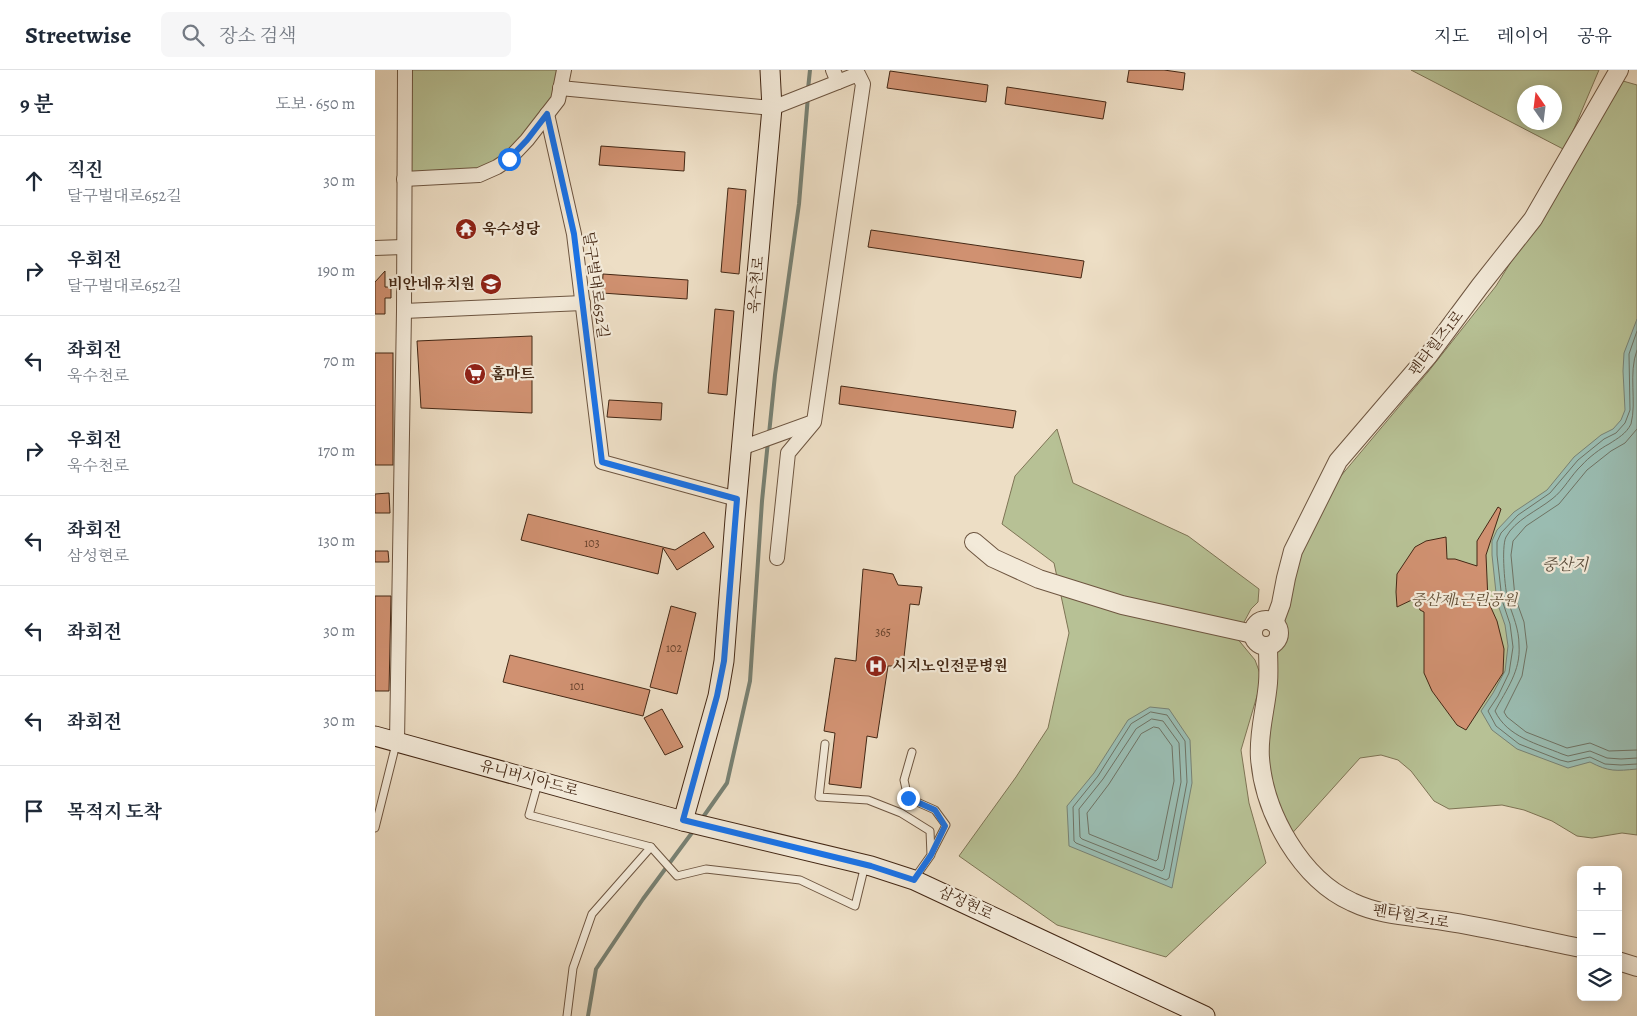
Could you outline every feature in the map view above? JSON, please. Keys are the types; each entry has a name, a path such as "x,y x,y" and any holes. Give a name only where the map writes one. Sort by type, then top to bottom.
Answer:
{"main road":[{"name":"욱수천로","path":"683,820 717,696 724,661 772,108 771,70"},
{"name":"유니버시아드로","path":"375,736 683,820"},
{"name":"삼성현로","path":"683,820 865,864 914,880 1205,1016"}],"street":[{"path":"397,741 404,311 405,70"},
{"path":"404,179 479,175 497,168 509,159 527,140 558,100 564,70"},
{"name":"펜타힐즈1로","path":"1274,623 1281,604 1293,551 1338,461 1428,356 1533,219 1619,70"},
{"path":"560,88 772,108 835,76 858,74 863,84 813,422 789,453 777,558"},
{"name":"달구벌대로652길","path":"547,114 574,234 602,462 737,499"},
{"path":"375,248 403,248"},
{"path":"404,311 583,303"},
{"path":"741,448 813,422"},
{"path":"974,542 993,558 1039,579 1122,605 1253,634"},
{"path":"1266,620 1274,623 1279,631 1275,642 1264,646 1257,642 1253,634 1255,626 1266,620"},
{"name":"펜타힐즈1로","path":"1268,646 1268,683 1262,721 1260,758 1268,800 1283,834 1307,868 1325,886 1351,902 1375,911 1402,917 1443,921 1577,947"}],"lane":[{"path":"375,828 397,741"},
{"path":"825,744 819,797 868,800 901,812 930,831 931,855"},
{"path":"912,752 904,780 908,798 935,810 945,826 931,855 914,880"},
{"path":"539,780 529,815 651,847 677,876 706,869 800,880 855,906 865,864"},
{"path":"567,1016 573,968 592,914 651,847"}],"green space":[{"path":"407,70 564,70 558,100 497,167 404,179"},
{"path":"1411,70 1599,70 1565,150 1526,130 1562,130 1562,85 1517,85 1517,125"},
{"name":"중산제1근린공원","path":"1623,81 1637,85 1637,835 1622,833 1592,838 1577,836 1552,821 1524,810 1502,805 1449,809 1434,801 1411,771 1398,760 1381,755 1360,758 1287,839 1268,800 1268,646 1314,508 1428,372 1496,286"},
{"path":"1057,429 1073,483 1188,536 1259,589 1258,602 1251,609 1236,637 1255,660 1262,679 1241,750 1249,803 1266,863 1166,957 1057,925 959,856 1016,777 1048,728 1069,633 1054,563 1002,524 1015,476"}],"water":[{"name":"중산지","path":"1637,319 1637,769 1613,770 1602,768 1590,762 1568,768 1517,749 1492,730 1481,711 1505,671 1508,646 1505,625 1497,602 1492,541 1497,530 1514,512 1547,490 1574,457 1601,435 1613,429 1621,420 1625,410 1624,353"},
{"path":"1150,707 1169,709 1190,740 1192,783 1172,888 1069,846 1067,806 1094,773 1128,720"}],"building":[{"path":"1129,70 1164,70 1185,73 1183,90 1127,82"},
{"path":"890,71 988,85 986,102 887,88"},
{"path":"1007,87 1106,102 1103,119 1005,104"},
{"path":"601,146 685,152 684,171 599,165"},
{"path":"728,188 746,190 739,274 721,272"},
{"path":"871,230 1084,261 1081,278 868,247"},
{"path":"385,271 385,287 391,287 391,298 385,298 385,314 375,314 375,282"},
{"path":"603,274 688,280 687,299 602,293"},
{"path":"715,309 734,311 727,395 708,393"},
{"name":"홈마트","path":"532,336 532,413 421,408 417,341"},
{"path":"375,353 393,353 393,465 375,465"},
{"path":"841,386 1016,411 1013,428 839,404"},
{"path":"609,400 662,403 661,420 607,417"},
{"path":"389,493 390,513 375,513 375,494"},
{"path":"1498,507 1501,509 1486,555 1488,601 1497,621 1504,649 1503,673 1466,730 1457,725 1432,691 1424,673 1424,612 1420,610 1416,598 1397,607 1397,574 1415,547 1426,541 1446,537 1447,559 1455,559 1477,566 1477,541"},
{"path":"528,514 675,550 704,532 714,547 677,570 663,548 658,574 521,540"},
{"path":"375,551 388,551 389,562 375,562"},
{"name":"시지노인전문병원","path":"863,569 893,574 898,585 922,587 919,605 910,604 903,666 888,666 877,738 867,736 861,788 829,784 835,733 824,731 835,658 856,661"},
{"path":"375,596 391,596 389,691 375,691"},
{"path":"671,606 696,613 677,694 650,687"},
{"path":"510,655 650,690 643,716 503,682"},
{"path":"662,709 683,747 665,755 644,718"}],"waterway":[{"path":"808,89 810,70"},
{"path":"769,434 775,375 799,204 808,96"},
{"path":"701,820 727,783 750,681 768,441"},
{"path":"588,1016 596,969 643,899 694,830"}],"place":[{"name":"욱수성당","path":"466,229"},
{"name":"비안네유치원","path":"491,284"},
{"name":"홈마트","path":"475,374"},
{"name":"시지노인전문병원","path":"876,666"}],"route":[{"path":"509,159 547,114 574,234 602,462 737,499 724,661 717,696 683,820 871,866 914,880 931,855 945,826 935,810 908,798"}]}
